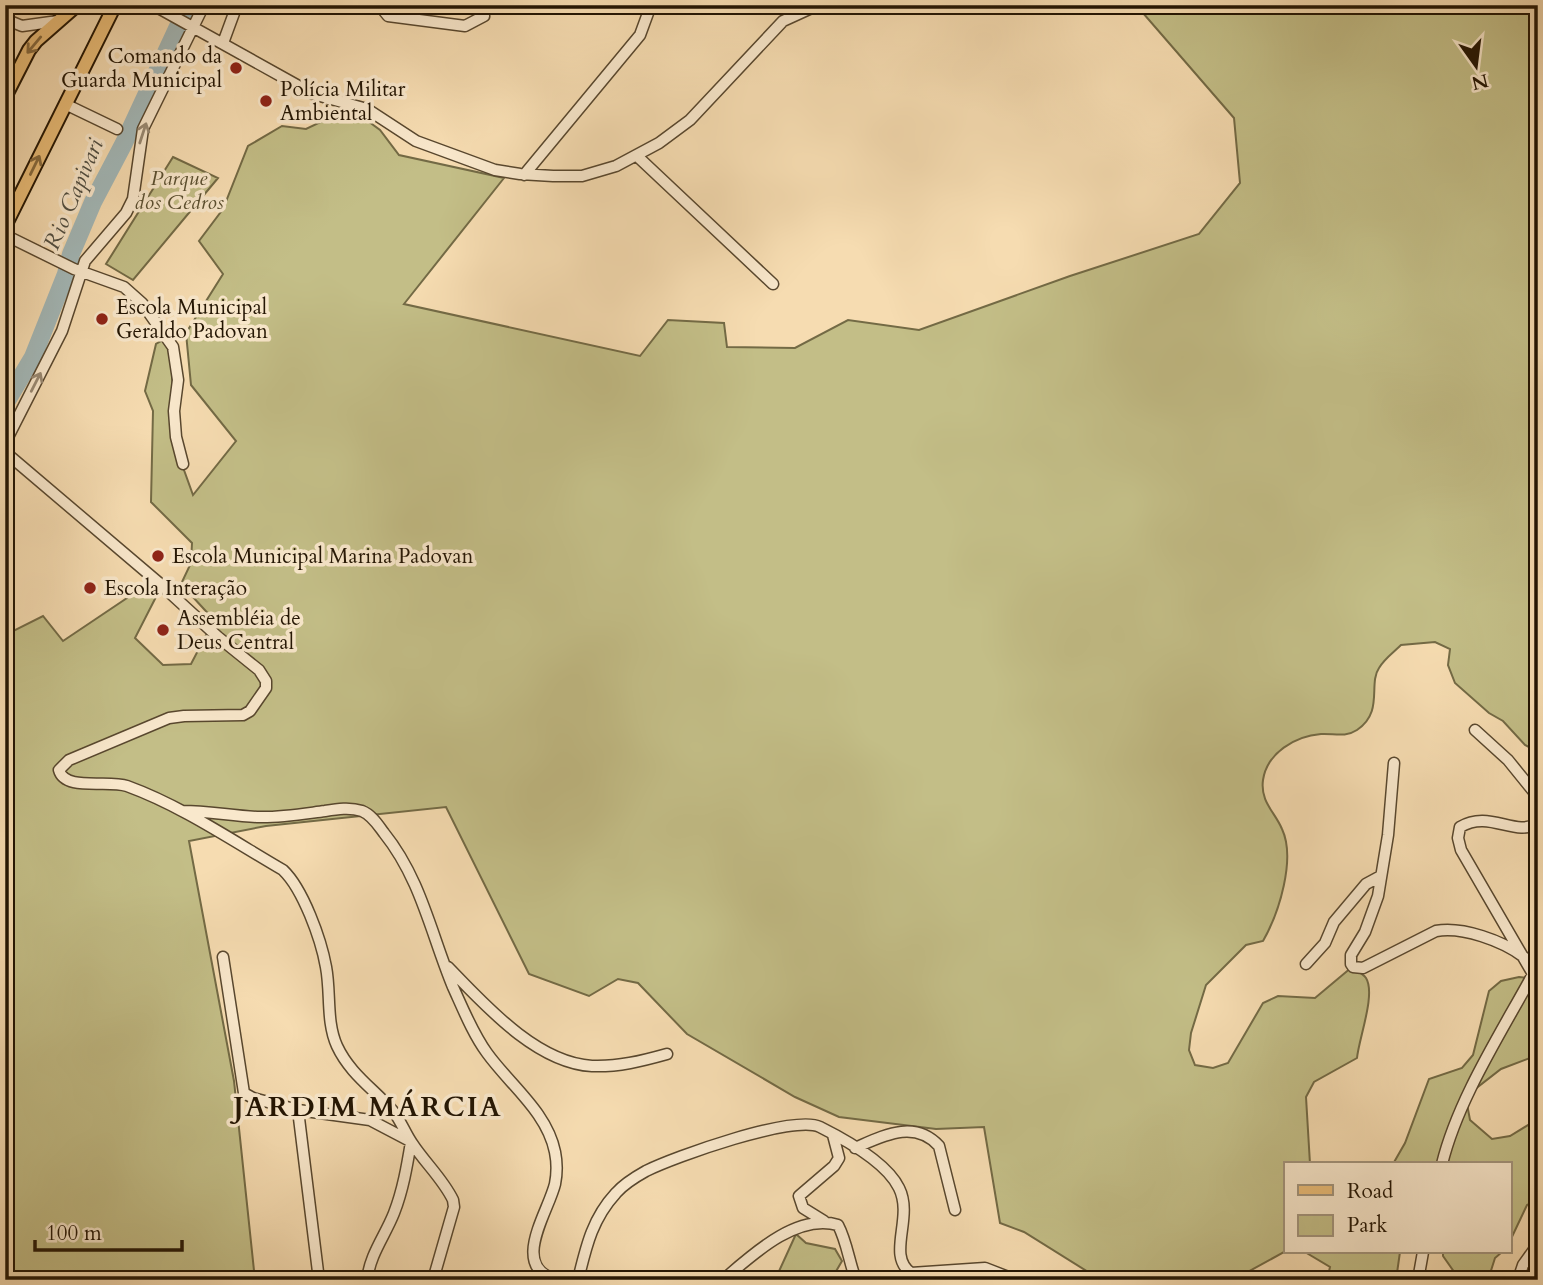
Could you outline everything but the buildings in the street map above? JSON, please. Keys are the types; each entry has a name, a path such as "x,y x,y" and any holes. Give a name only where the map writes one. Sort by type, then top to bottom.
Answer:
{"main road":[{"path":"5,97 36,41 77,5"},
{"path":"5,226 111,6"}],"street":[{"path":"153,5 313,94 367,109 416,141 485,167 524,175 582,176 637,156 690,120 783,21 818,5"},
{"path":"5,443 62,331 78,271 126,213 133,199 143,129 191,26 204,5"},
{"path":"223,43 237,5"},
{"path":"379,5 388,16 465,26 484,16 481,5"},
{"path":"524,175 640,35 651,5"},
{"path":"5,19 22,26 62,20"},
{"path":"65,104 117,130"},
{"path":"637,156 773,284"},
{"path":"5,235 78,271 124,286 142,303 173,347 178,380 174,411 176,437 183,464"},
{"path":"5,452 158,582 218,638 259,670 266,681 266,688 250,711 243,715 169,718 69,760 60,770 61,777 67,782 125,785 182,811 283,870 292,878 303,897 326,966 331,1027 337,1046 359,1079 398,1118 411,1142 453,1200 454,1207 433,1280"},
{"path":"1475,730 1508,760 1538,797"},
{"path":"1394,763 1388,835 1378,896 1369,921 1351,955 1353,967 1363,968 1436,931 1450,929 1473,934 1515,950 1524,957"},
{"path":"182,811 210,811 255,817 344,808 360,810 371,816 393,845 417,887 444,963 479,1041 538,1114 546,1128 555,1152 555,1184 532,1247 537,1266 543,1273 557,1280"},
{"path":"1443,1162 1469,1095 1535,973 1461,850 1458,838 1460,827 1469,822 1487,820 1522,828 1538,822"},
{"path":"1306,964 1325,943 1334,922 1366,884 1379,877"},
{"path":"223,957 244,1093 298,1110 370,1120 411,1142"},
{"path":"444,963 503,1020 550,1055 572,1063 616,1066 667,1054"},
{"path":"298,1110 318,1280"},
{"path":"578,1280 590,1230 616,1193 645,1172 688,1155 786,1125 817,1125 872,1158 889,1174 899,1188 905,1206 905,1222 899,1248 904,1268 911,1273 985,1268 1016,1280"},
{"path":"855,1148 897,1131 923,1134 932,1138 939,1146 955,1210"},
{"path":"832,1135 839,1158 834,1166 799,1196 803,1208 824,1221 838,1225 844,1236 856,1280"},
{"path":"367,1280 374,1253 396,1208 411,1142"},
{"path":"723,1280 789,1231 824,1221"},
{"path":"1518,1280 1523,1265 1538,1244"},
{"path":"1418,1280 1423,1254"}],"green space":[{"path":"1136,5 1538,5 1538,752 1525,745 1503,721 1489,713 1455,683 1448,665 1450,649 1435,642 1401,645 1384,662 1376,675 1370,715 1357,730 1344,735 1311,735 1302,738 1276,754 1270,762 1263,788 1286,841 1284,886 1275,916 1263,941 1246,945 1206,985 1191,1033 1189,1050 1195,1065 1213,1068 1228,1063 1263,1003 1278,996 1315,998 1352,967 1366,978 1369,985 1357,1058 1314,1082 1306,1097 1310,1162 1284,1162 1284,1252 1233,1280 1101,1280 1024,1232 1000,1223 984,1127 936,1129 839,1117 795,1097 687,1034 638,983 618,979 589,996 529,974 446,807 266,826 189,841 234,1081 255,1280 5,1280 5,635 43,616 63,641 145,586 157,595 135,638 163,665 191,664 214,620 181,584 191,563 192,543 151,502 153,411 145,391 156,344 163,340 171,349 175,445 193,495 236,441 191,385 186,333 223,274 199,241 223,209 248,146 282,126 306,129 334,112 357,113 380,130 399,155 504,178 404,304 640,356 668,320 724,323 727,347 795,348 848,320 919,330 1070,276 1199,234 1240,183 1234,118"},
{"name":"Parque dos Cedros","path":"173,157 218,178 133,280 106,264"},
{"path":"1519,977 1538,979 1538,1055 1501,1069 1474,1090 1467,1104 1470,1120 1492,1139 1510,1136 1538,1119 1538,1200 1527,1205 1512,1237 1512,1162 1394,1162 1405,1143 1429,1079 1462,1068 1473,1055 1489,991 1501,981"},
{"path":"796,1234 806,1243 835,1249 842,1261 831,1280 775,1280"},
{"path":"1308,1254 1400,1254 1396,1280 1327,1280 1330,1267"},
{"path":"1500,1254 1495,1258 1488,1280 1456,1280 1457,1276 1443,1256"}],"waterway":[{"name":"Rio Capivari","path":"5,404 33,357 93,202 124,143 188,5"}],"place":[{"name":"Comando da Guarda Municipal","path":"236,68"},
{"name":"Polícia Militar Ambiental","path":"266,101"},
{"name":"Escola Municipal Geraldo Padovan","path":"102,319"},
{"name":"Escola Municipal Marina Padovan","path":"158,556"},
{"name":"Escola Interação","path":"90,588"},
{"name":"Assembléia de Deus Central","path":"163,630"}],"district":[{"name":"JARDIM MÁRCIA","path":"368,1106"}]}
